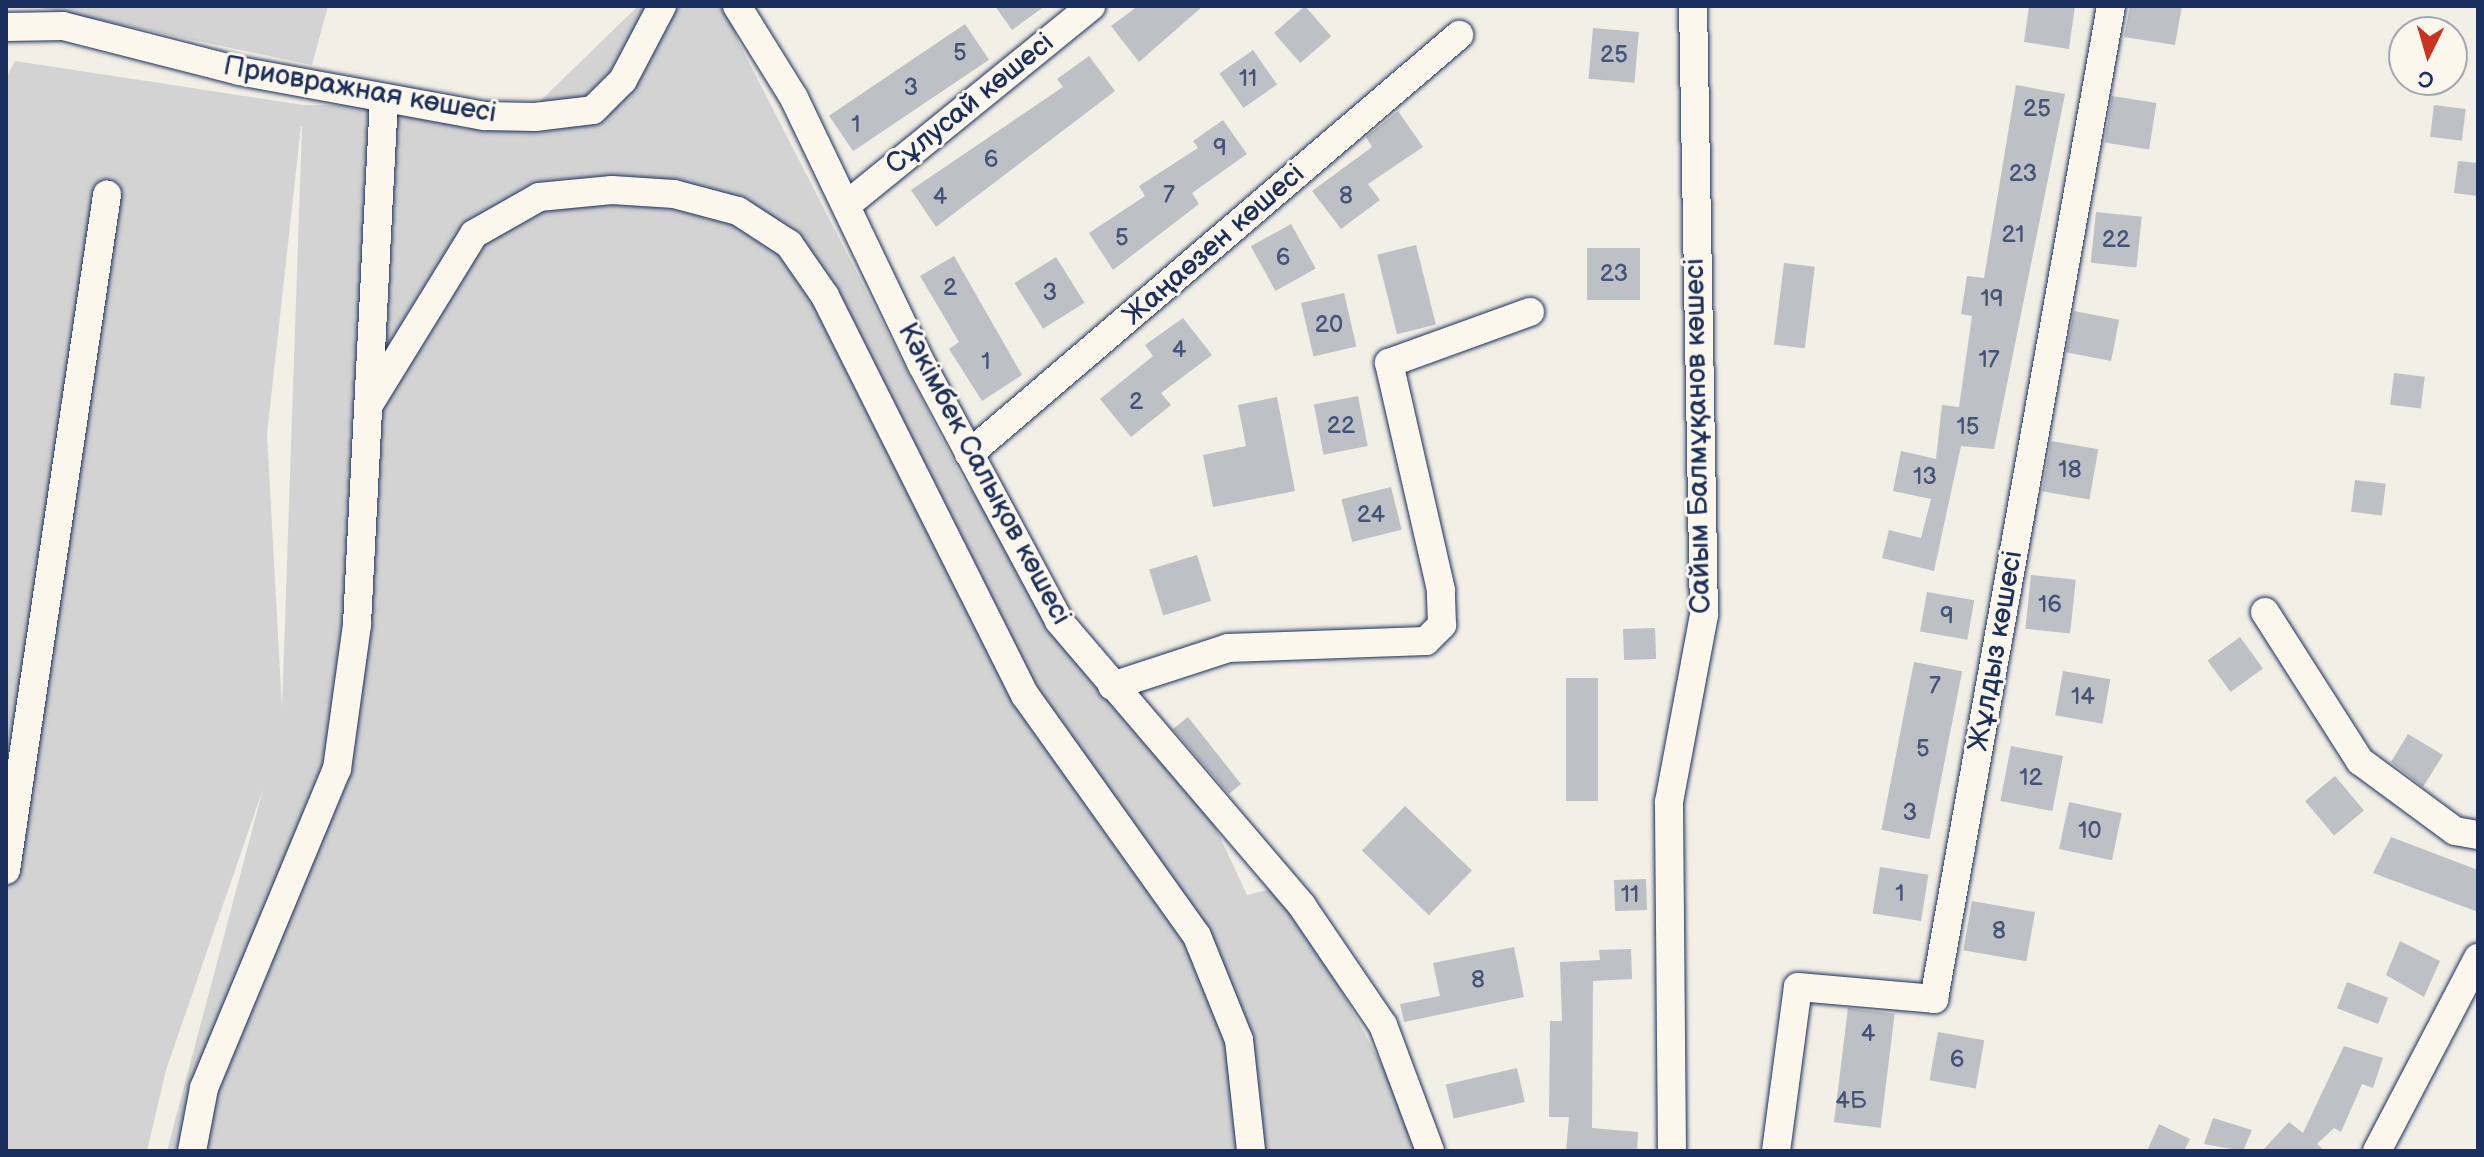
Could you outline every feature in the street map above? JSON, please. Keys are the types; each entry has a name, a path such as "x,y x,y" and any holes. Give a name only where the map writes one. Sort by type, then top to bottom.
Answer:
{"street":[{"name":"Приовражная көшесі","path":"6,27 63,26 384,98 485,116 593,110 623,80 662,6"},
{"name":"Кәкімбек Салықов көшесі","path":"737,6 849,203 969,454 1059,621 1326,942 1383,1025 1430,1151"},
{"name":"Сұлусай көшесі","path":"849,203 1091,6"},
{"name":"Сайым Балмұқанов көшесі","path":"1672,1151 1669,802 1704,615 1693,6"},
{"name":"Жұлдыз көшесі","path":"1776,1151 1798,987 1934,999 2111,6"},
{"name":"Жаңаөзен көшесі","path":"969,454 1459,35"},
{"path":"192,1151 204,1088 337,769 357,624 384,98"},
{"path":"370,403 474,234 539,197 612,190 674,194 738,211 789,244 825,296 1025,695 1197,936 1239,1040 1251,1151"},
{"path":"6,870 107,195"},
{"path":"1112,686 1228,648 1426,641 1442,625 1441,590 1389,363 1530,312"},
{"path":"2265,612 2360,761 2455,831 2478,835"},
{"path":"2377,1151 2478,958"}],"shaded area":[{"path":"32,6 328,6 312,65"},
{"path":"638,6 728,6 737,39 964,482 1193,779 1247,895 1284,886 1429,1151 167,1151 263,789 166,1070 147,1151 6,1151 6,78 15,61 303,105 534,107","holes":["302,127 282,708 267,434"]}],"building":[{"path":"995,6 1045,6 1012,30"},
{"path":"1138,6 1203,6 1139,62 1111,26"},
{"path":"1305,6 1331,36 1300,63 1274,33"},
{"path":"2029,6 2075,6 2069,49 2024,42"},
{"path":"2130,6 2182,6 2175,45 2124,37"},
{"path":"965,24 989,60 853,151 829,116"},
{"path":"1593,28 1639,32 1634,83 1589,79"},
{"path":"1253,50 1277,84 1244,108 1219,74"},
{"path":"1089,56 1115,91 936,227 911,190 1063,87 1057,79"},
{"path":"2016,85 2065,94 1994,449 1961,446 1934,571 1882,558 1889,530 1921,538 1931,499 1893,491 1901,451 1936,459 1942,405 1959,407 1972,316 1961,314 1967,276 1984,278"},
{"path":"2112,96 2156,103 2149,149 2105,142"},
{"path":"2434,105 2466,109 2462,141 2430,137"},
{"path":"1398,111 1423,147 1368,184 1380,200 1341,229 1312,191 1372,147 1366,137"},
{"path":"1223,120 1247,154 1192,193 1199,204 1113,270 1089,233 1145,196 1139,186 1198,148 1193,141"},
{"path":"2458,161 2478,163 2478,196 2454,193"},
{"path":"2096,212 2142,217 2136,268 2091,263"},
{"path":"1291,224 1316,269 1275,291 1251,246"},
{"path":"1416,245 1436,325 1397,334 1377,255"},
{"path":"1587,248 1640,248 1640,300 1587,300"},
{"path":"954,256 1022,375 982,401 949,349 959,342 920,276"},
{"path":"1056,257 1085,303 1043,329 1014,283"},
{"path":"1784,263 1815,267 1805,348 1774,344"},
{"path":"1344,293 1356,347 1314,356 1301,303"},
{"path":"2074,311 2119,320 2111,361 2066,352"},
{"path":"1183,318 1212,355 1161,393 1171,405 1131,437 1100,399 1153,356 1145,345"},
{"path":"2394,373 2425,377 2421,409 2390,405"},
{"path":"1358,396 1368,446 1324,455 1314,405"},
{"path":"1277,397 1295,491 1213,507 1203,455 1246,446 1238,405"},
{"path":"2051,441 2098,449 2089,500 2042,491"},
{"path":"2355,480 2386,484 2382,516 2351,512"},
{"path":"1391,487 1402,530 1352,542 1342,499"},
{"path":"1197,555 1211,601 1163,616 1149,570"},
{"path":"2031,575 2076,580 2070,633 2025,629"},
{"path":"1927,592 1974,600 1967,640 1920,631"},
{"path":"1655,628 1656,659 1624,660 1623,629"},
{"path":"2240,637 2263,669 2231,692 2208,661"},
{"path":"1914,662 1962,671 1929,839 1881,830"},
{"path":"2063,671 2110,679 2102,724 2055,715"},
{"path":"1566,678 1598,678 1598,801 1566,801"},
{"path":"1188,717 1241,784 1229,794 1173,729"},
{"path":"2408,734 2443,755 2423,787 2391,762"},
{"path":"2011,746 2063,756 2052,811 2000,801"},
{"path":"2335,776 2364,810 2334,836 2305,801"},
{"path":"2069,802 2122,813 2112,860 2059,849"},
{"path":"1405,806 1472,871 1429,915 1362,851"},
{"path":"2391,837 2478,870 2478,912 2373,873"},
{"path":"1880,867 1928,875 1921,921 1873,913"},
{"path":"1646,879 1647,910 1615,911 1614,880"},
{"path":"1972,901 2035,912 2026,961 1963,950"},
{"path":"2400,941 2440,961 2424,997 2386,975"},
{"path":"1514,947 1524,997 1404,1022 1400,1004 1440,996 1433,963"},
{"path":"1631,949 1632,979 1593,981 1592,1128 1638,1132 1637,1151 1566,1151 1569,1117 1549,1117 1550,1021 1562,1021 1560,962 1600,960 1599,950"},
{"path":"2347,982 2388,998 2378,1024 2337,1008"},
{"path":"1848,1008 1895,1014 1881,1128 1834,1122"},
{"path":"1938,1032 1984,1040 1976,1088 1929,1080"},
{"path":"2344,1046 2383,1058 2373,1088 2362,1084 2341,1132 2334,1128 2317,1144 2325,1151 2262,1151 2289,1122 2303,1133"},
{"path":"1517,1068 1525,1102 1454,1119 1446,1084"},
{"path":"2213,1118 2252,1130 2243,1151 2204,1144"},
{"path":"2159,1124 2190,1139 2184,1151 2147,1151"}]}
